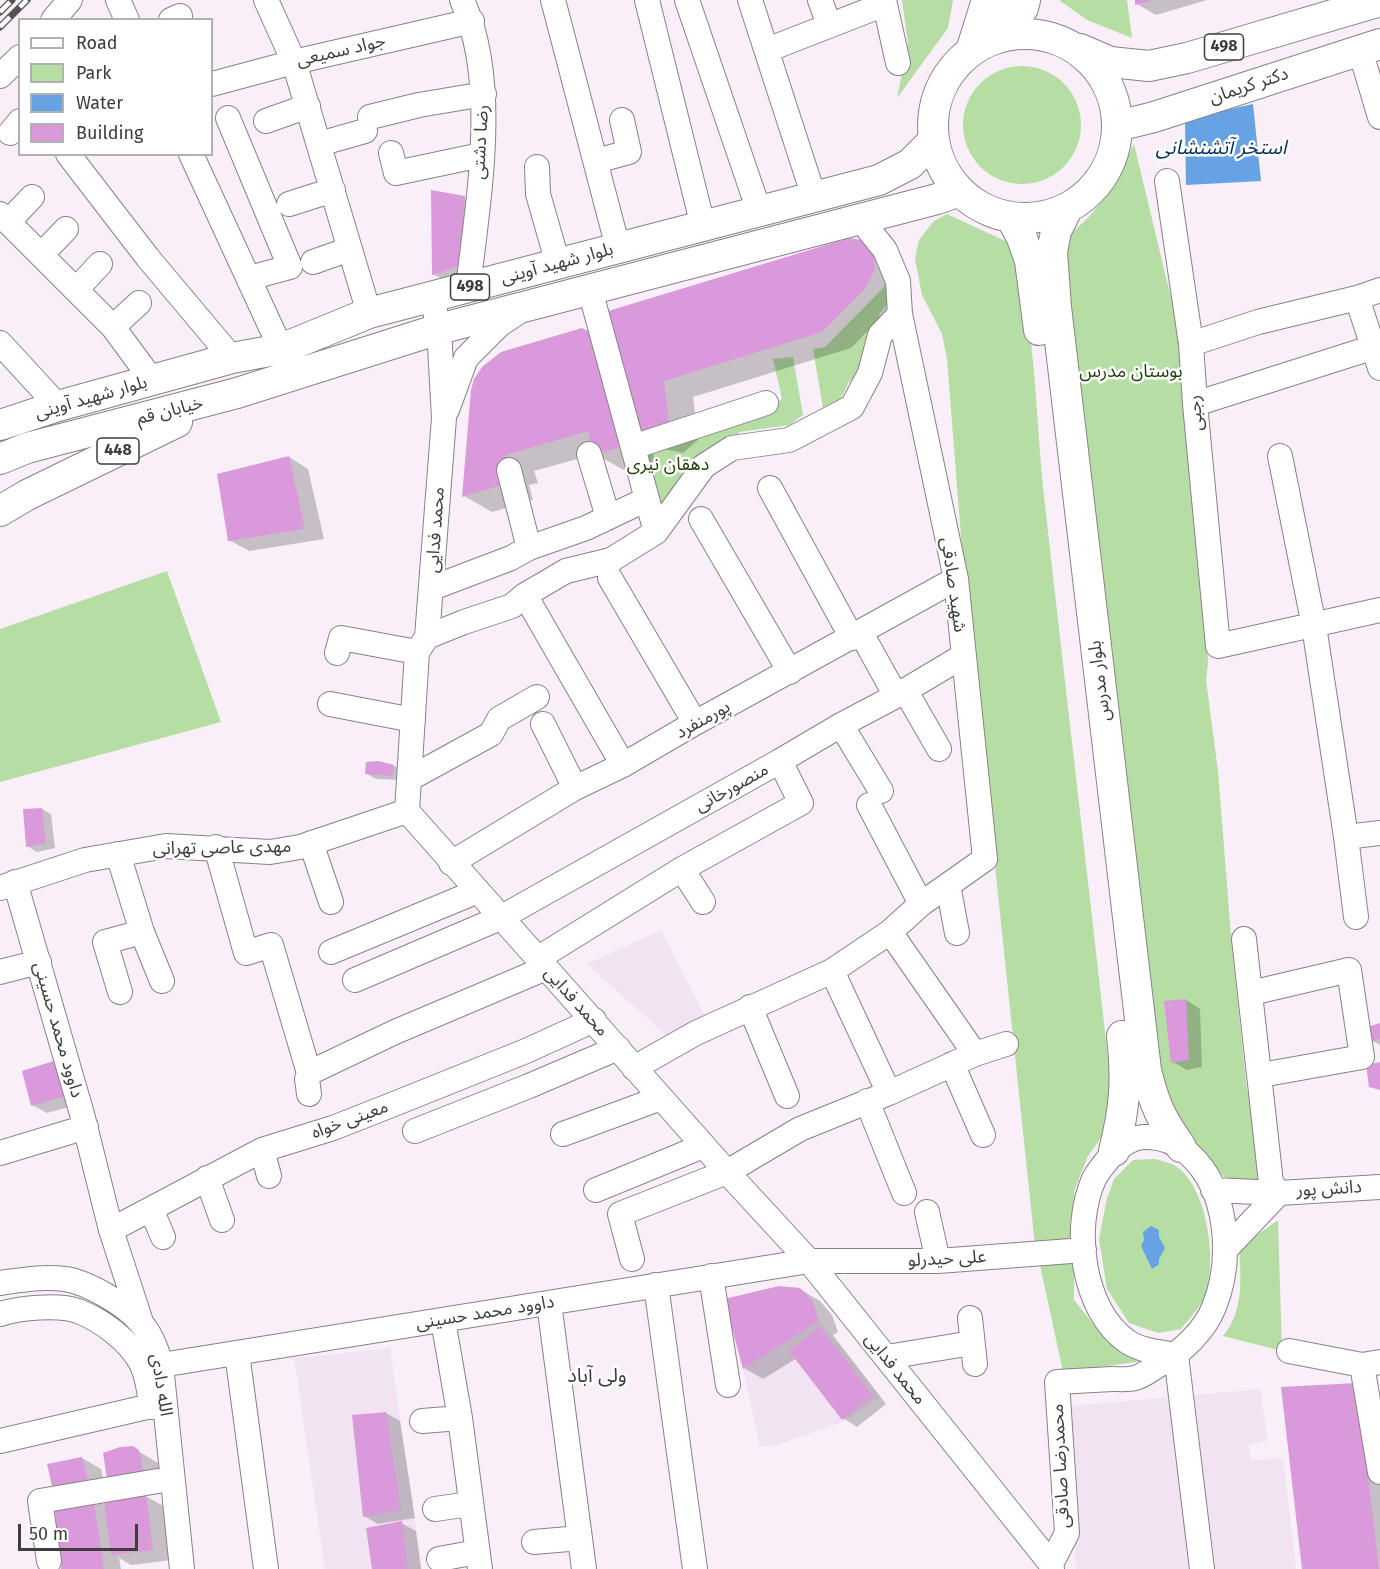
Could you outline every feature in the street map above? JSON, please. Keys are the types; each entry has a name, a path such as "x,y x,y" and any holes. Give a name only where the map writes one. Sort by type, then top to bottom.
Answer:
{"main road":[{"path":"970,51 987,0"},
{"path":"996,0 1002,12 1013,15 1023,8 1025,0"},
{"path":"1031,0 1060,40"},
{"name":"498","path":"1060,40 1110,62 1149,66 1187,58 1344,6 1380,1"},
{"path":"1033,33 1060,40 1084,55 1099,69 1113,96 1118,126 1114,152 1104,175 1088,194 1067,209 1040,218 1011,217 984,208 960,191 943,168 934,140 933,115 939,90 952,68 970,51 990,40 1011,34 1033,33"},
{"name":"دکتر کریمان","path":"1118,126 1154,117 1370,47"},
{"name":"بلوار شهید آوینی","path":"0,425 58,406 232,358 281,349 369,314 879,180 910,164 934,140"},
{"name":"بلوار شهید آوینی","path":"237,393 439,330 960,191"},
{"name":"بلوار مدرس","path":"1067,209 1056,231 1052,252 1056,307 1143,1047 1153,1099 1166,1126 1181,1147"},
{"name":"بلوار مدرس","path":"1011,217 1030,261 1126,1072 1125,1105 1114,1151"},
{"name":"خیابان قم","path":"0,459 27,448 237,393"},
{"name":"448","path":"0,511 27,495 237,393"}],"street":[{"path":"55,18 70,0"},
{"path":"118,0 126,18"},
{"path":"266,0 294,62 369,314"},
{"path":"553,0 618,248"},
{"path":"647,0 703,226"},
{"path":"687,0 759,211"},
{"path":"750,0 814,197"},
{"path":"820,0 829,25"},
{"path":"767,50 885,2 898,63"},
{"name":"جواد سمیعی","path":"213,84 467,11"},
{"name":"رضا دشتی","path":"467,11 482,74 484,94 482,155 468,288"},
{"path":"1370,47 1380,117"},
{"path":"0,76 18,59"},
{"path":"319,144 419,105 484,94"},
{"path":"266,121 308,106"},
{"path":"228,118 290,267 249,278"},
{"path":"596,161 630,153 621,120"},
{"path":"391,153 396,173 482,155"},
{"path":"70,156 148,258 232,358"},
{"path":"192,156 281,349"},
{"path":"537,167 538,194 558,264"},
{"name":"رجبی","path":"1167,181 1191,344 1218,646 1314,626"},
{"path":"289,204 333,190"},
{"path":"32,197 4,218 113,327 152,380"},
{"name":"شهید صادقی","path":"860,219 885,250 898,281 900,314 956,579 985,859 948,885"},
{"path":"41,255 66,229"},
{"path":"313,262 350,249"},
{"path":"76,290 100,264"},
{"path":"590,290 656,532"},
{"path":"1191,344 1258,322 1357,298 1380,290"},
{"name":"محمد فدایی","path":"432,297 439,330 444,418 432,588 422,644 413,720 407,811 703,1146 809,1261 1052,1566"},
{"path":"1195,404 1377,357 1357,298"},
{"path":"113,327 139,303"},
{"path":"444,418 466,358 499,325 529,306"},
{"path":"338,653 341,638 422,644 464,622 513,606 525,595 566,572 611,560 656,532 704,466 732,448 789,440 852,407 870,373 880,335 900,314"},
{"path":"0,343 58,406"},
{"path":"633,447 766,403"},
{"path":"589,454 608,517"},
{"path":"1280,456 1314,626 1356,917"},
{"path":"509,470 529,548"},
{"path":"770,488 856,635 939,749"},
{"path":"432,588 511,558 529,548 586,528 647,499"},
{"path":"701,519 790,672"},
{"path":"610,578 695,723"},
{"name":"پورمنفرد","path":"451,863 575,788 623,765 956,579"},
{"path":"525,595 623,765"},
{"path":"1314,626 1380,610"},
{"name":"منصورخانی","path":"354,980 500,918 963,656"},
{"path":"409,779 491,734 499,719 537,697"},
{"path":"330,704 413,720"},
{"path":"543,724 575,788"},
{"path":"841,724 921,904"},
{"path":"216,847 246,953 271,945 309,1084 395,1032 541,963 682,869 801,802 780,761"},
{"name":"مهدی عاصی تهرانی","path":"8,885 86,860 166,846 216,847 270,852 311,843 407,811"},
{"path":"1346,837 1380,833"},
{"path":"311,843 332,902"},
{"path":"118,854 142,932 162,981"},
{"path":"682,869 703,902"},
{"name":"داوود محمد حسینی","path":"8,885 39,962 86,1127 111,1230 141,1322"},
{"path":"634,1068 696,1033 832,971 890,932 921,904 948,885 957,933"},
{"path":"331,952 478,891"},
{"path":"120,992 105,942 142,932"},
{"path":"890,932 975,1054"},
{"path":"1225,1251 1279,1192 1271,1183 1261,1075 1244,939"},
{"path":"0,972 39,962"},
{"path":"1251,993 1349,970 1362,1057 1261,1075"},
{"path":"832,971 878,1097 904,1193"},
{"path":"750,1007 787,1096"},
{"name":"معینی خواه","path":"111,1230 262,1150 335,1137 594,1020"},
{"path":"632,1260 620,1214 727,1172 800,1129 975,1054 1005,1044"},
{"path":"415,1131 508,1095 618,1048"},
{"path":"952,1064 983,1135"},
{"path":"563,1134 661,1098"},
{"path":"0,1153 86,1127"},
{"path":"1176,1355 1140,1349 1127,1341 1104,1316 1088,1280 1084,1250 1084,1217 1094,1179 1114,1151 1126,1142 1140,1137 1154,1136 1168,1139 1181,1147 1204,1172 1220,1209 1225,1251 1224,1271 1214,1309 1204,1325 1176,1355 1202,1569"},
{"path":"596,1190 703,1146"},
{"path":"262,1150 269,1176"},
{"path":"207,1178 222,1220"},
{"name":"دانش پور","path":"1213,1190 1279,1192 1380,1187"},
{"path":"151,1209 163,1237"},
{"path":"927,1212 939,1261"},
{"name":"علی حیدرلو","path":"809,1261 939,1261 1084,1250"},
{"name":"داوود محمد حسینی","path":"153,1361 237,1353 809,1261"},
{"path":"711,1276 728,1385"},
{"name":"الله دادی","path":"0,1283 38,1277 68,1279 100,1292 141,1322 152,1340 182,1569"},
{"path":"656,1285 695,1569"},
{"path":"549,1303 584,1569"},
{"name":"الله دادی","path":"0,1314 53,1307 76,1311 99,1322 153,1361"},
{"path":"887,1357 974,1354 970,1318"},
{"path":"438,1558 478,1561 460,1418 443,1320"},
{"path":"1289,1351 1371,1363 1380,1472"},
{"path":"237,1353 266,1569"},
{"name":"محمدرضا صادقی","path":"1052,1566 1067,1533 1057,1382 1136,1378 1176,1355"},
{"name":"الله دادی","path":"153,1361 144,1370 152,1406 167,1569"},
{"path":"0,1441 152,1406"},
{"path":"422,1421 460,1418"},
{"path":"49,1561 40,1501 158,1481"},
{"path":"435,1509 470,1504"},
{"path":"534,1542 580,1538"},
{"path":"162,1569 167,1569"}],"shaded area":[{"path":"661,930 707,1020 666,1035 587,964"},
{"path":"819,1321 881,1397 843,1422 777,1445 760,1447 743,1369"},
{"path":"390,1348 422,1569 325,1569 294,1358"},
{"path":"1261,1389 1267,1441 1249,1444 1251,1461 1283,1458 1296,1569 1076,1569 1069,1406"}],"green space":[{"path":"902,0 953,0 948,28 897,98 908,43"},
{"path":"1059,0 1127,0 1132,38 1087,20"},
{"path":"1022,66 1045,70 1064,83 1077,102 1081,125 1077,148 1064,167 1045,180 1022,184 999,180 980,167 967,148 963,125 967,102 980,83 999,70"},
{"name":"بوستان مدرس","path":"1134,144 1185,356 1205,567 1208,664 1206,680 1218,771 1232,948 1247,1091 1257,1115 1267,1184 1234,1183 1219,1173 1184,1137 1160,1081 1085,447 1066,260 1069,235 1088,218 1107,195"},
{"name":"بوستان مدرس","path":"947,214 1012,244 1031,340 1045,505 1109,1067 1109,1100 1104,1134 1088,1156 1074,1191 1074,1245 1035,1246 963,562 947,359 942,334 922,295 915,259 919,240 934,221"},
{"path":"888,271 893,298 880,313 865,370 849,382 841,398 823,408 813,349 825,347 884,287"},
{"name":"دهقان نیری","path":"793,357 803,415 789,425 740,432 729,443 707,449 703,459 656,508 640,452 771,406 782,399 773,359"},
{"path":"167,571 221,722 0,782 0,629"},
{"path":"1155,1159 1177,1167 1188,1177 1203,1210 1210,1249 1208,1286 1201,1304 1181,1329 1158,1333 1129,1323 1107,1289 1099,1239 1107,1198 1114,1179 1133,1160"},
{"path":"1278,1220 1282,1351 1223,1336 1235,1316 1240,1294 1239,1248"},
{"path":"1074,1258 1074,1300 1107,1341 1151,1360 1063,1372 1040,1265"}],"water":[{"name":"استخر آتشنشانی","path":"1253,104 1261,181 1186,185 1185,119"},
{"path":"1151,1226 1159,1230 1159,1237 1165,1248 1159,1264 1152,1269 1141,1246 1144,1240 1143,1232"}],"building":[{"path":"1135,0 1151,0 1151,1 1135,5"},
{"path":"431,190 465,196 460,266 432,275"},
{"path":"849,238 861,240 874,254 875,270 864,290 822,332 664,381 669,423 654,437 634,433 605,312"},
{"path":"582,328 594,334 627,445 594,455 588,431 506,455 510,466 505,484 462,497 471,390 474,379 482,367 501,352"},
{"path":"289,456 305,529 228,541 217,474"},
{"path":"378,761 394,765 392,776 365,774 366,762"},
{"path":"42,808 46,843 26,847 23,809"},
{"path":"1186,999 1189,1060 1171,1063 1164,1001"},
{"path":"1380,1023 1380,1039 1370,1041 1367,1027"},
{"path":"63,1058 73,1094 31,1106 22,1071"},
{"path":"1380,1062 1380,1090 1369,1087 1366,1065"},
{"path":"779,1286 800,1288 813,1302 819,1321 743,1369 724,1299"},
{"path":"820,1327 873,1396 842,1420 789,1351"},
{"path":"1357,1383 1379,1569 1302,1569 1281,1387"},
{"path":"386,1412 401,1510 363,1517 352,1415"},
{"path":"133,1446 139,1450 144,1474 108,1485 103,1453 120,1447"},
{"path":"82,1457 89,1485 54,1495 47,1464"},
{"path":"146,1494 153,1550 111,1555 104,1500"},
{"path":"93,1496 104,1569 61,1569 54,1503"},
{"path":"402,1521 408,1569 372,1569 366,1528"}],"railway":[{"path":"0,12 12,0"},
{"path":"0,27 27,0"}],"district":[{"name":"ولی آباد","path":"597,1376"}]}
